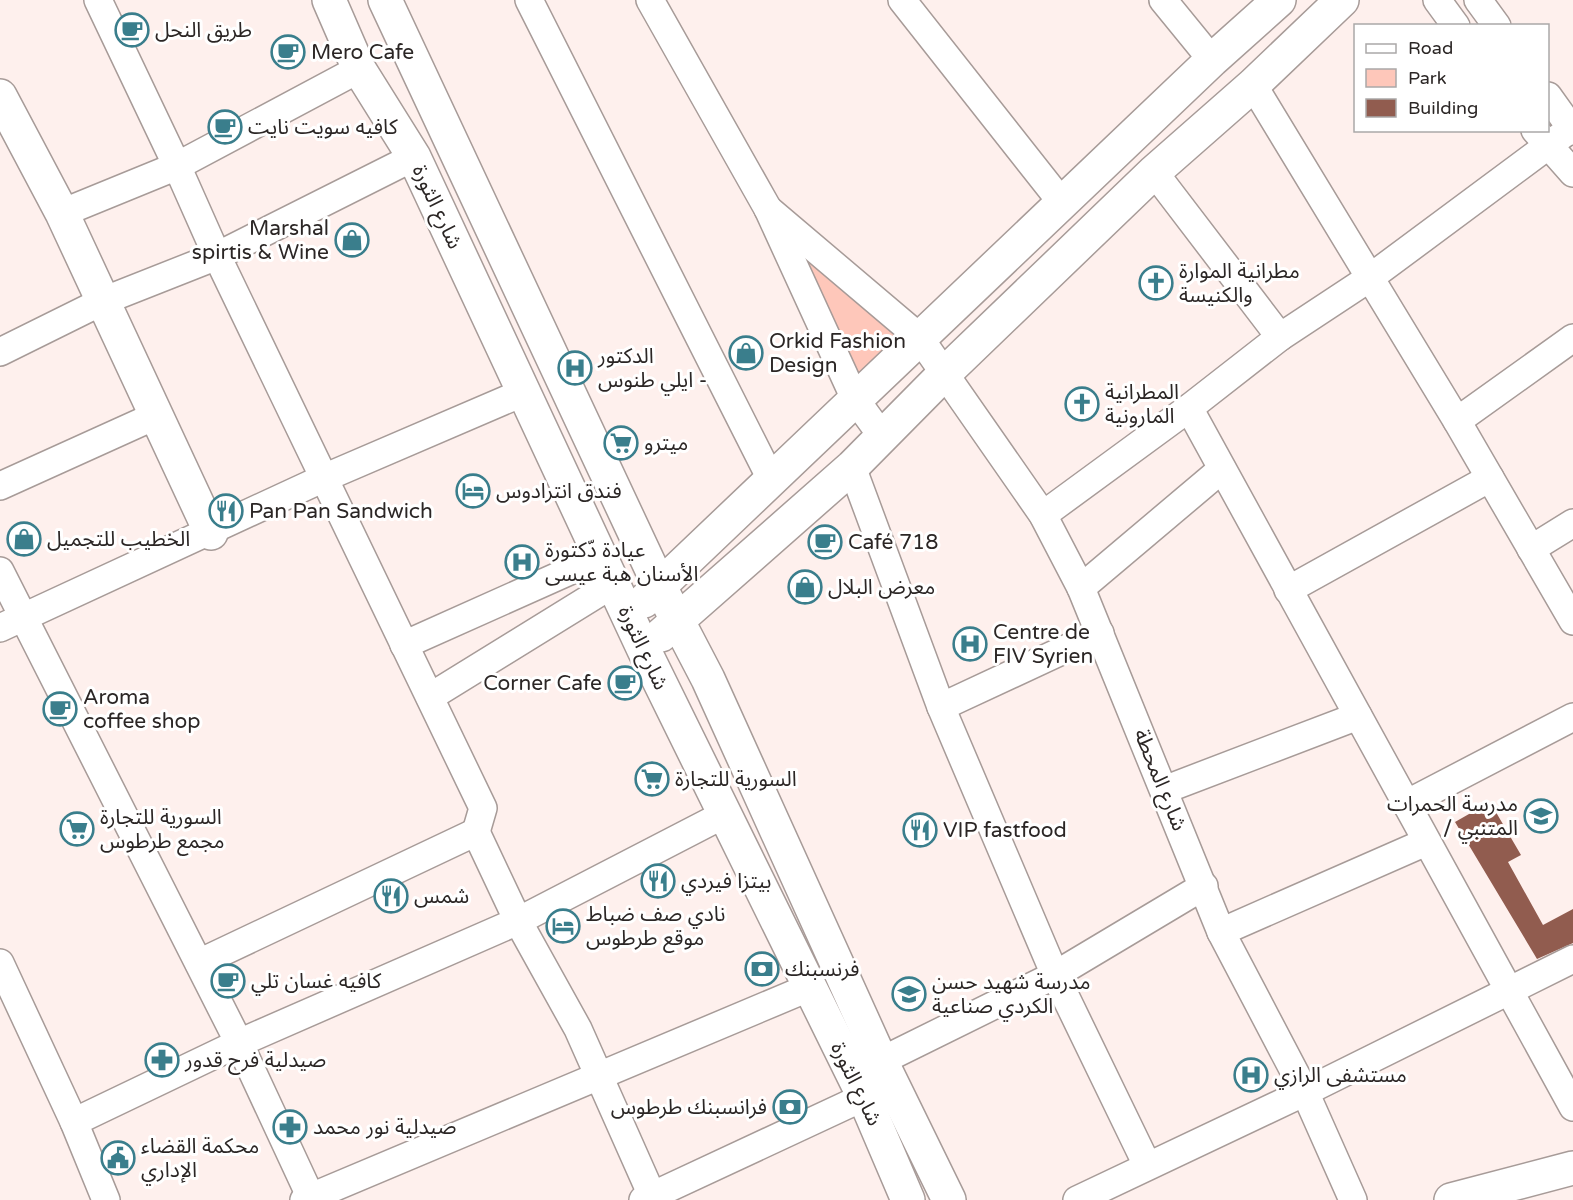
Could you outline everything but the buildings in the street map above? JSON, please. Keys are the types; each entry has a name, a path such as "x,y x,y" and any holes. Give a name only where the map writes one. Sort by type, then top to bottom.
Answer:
{"main road":[{"name":"شارع الثورة","path":"329,0 359,69 414,157 522,393 644,650 808,988 864,1097 908,1200"},
{"name":"شارع الثورة","path":"385,0 660,587 708,679 881,1061 949,1200"},
{"path":"628,615 1212,60 1279,0"},
{"path":"644,650 852,467 944,374 1154,172 1253,85 1342,0"},
{"path":"0,96 62,213 211,533"},
{"path":"1451,1200 1573,1168"}],"street":[{"path":"98,0 217,256 483,808 476,832 518,921 578,1029 600,1076 650,1198 864,1097"},
{"path":"529,0 771,479"},
{"path":"650,0 768,209 855,399 882,436"},
{"path":"902,0 1063,204"},
{"path":"1163,0 1212,60"},
{"path":"1437,0 1455,24"},
{"path":"1478,0 1496,24"},
{"path":"62,213 177,166 359,69"},
{"path":"1253,85 1371,277 1573,621"},
{"path":"1042,515 1190,408 1280,337 1371,277 1541,139 1572,129 1549,97"},
{"path":"1541,139 1573,173"},
{"path":"0,352 103,301 217,256 414,157"},
{"path":"1154,172 1280,337"},
{"name":"شارع المحطة","path":"768,209 919,337 1042,515 1081,588 1221,932 1305,1092 1353,1200"},
{"path":"1457,422 1573,338"},
{"path":"12,623 211,533 324,478 522,393"},
{"path":"1190,408 1573,1107"},
{"path":"0,486 157,415"},
{"path":"852,467 941,707 1055,975 1147,1165"},
{"path":"1081,588 1222,469"},
{"path":"1288,590 1490,478"},
{"path":"1531,549 1573,523"},
{"path":"0,571 12,623 199,963 240,1043 309,1199 808,988"},
{"path":"404,645 607,571"},
{"path":"430,697 607,571"},
{"path":"941,707 1100,633"},
{"path":"1164,790 1358,716"},
{"path":"1406,804 1573,717"},
{"path":"74,1122 240,1043 518,921 723,815"},
{"path":"199,963 476,832"},
{"path":"1221,932 1426,842"},
{"path":"881,1061 1055,975 1204,886"},
{"path":"1077,1200 1305,1092 1573,959"},
{"path":"0,963 8,999 74,1122 106,1200"}],"green space":[{"path":"786,231 905,331 855,380"}],"place":[{"name":"طريق النحل","path":"132,30"},
{"name":"Mero Cafe","path":"288,52"},
{"name":"كافيه سويت نايت","path":"225,127"},
{"name":"Marshal spirtis & Wine","path":"352,240"},
{"name":"مطرانية الموارة والكنيسة","path":"1156,283"},
{"name":"Orkid Fashion Design","path":"746,353"},
{"name":"الدكتور ايلي طنوس -","path":"575,368"},
{"name":"المطرانية المارونية","path":"1082,404"},
{"name":"ميترو","path":"621,443"},
{"name":"فندق انترادوس","path":"473,491"},
{"name":"Pan Pan Sandwich","path":"226,511"},
{"name":"الخطيب للتجميل","path":"24,539"},
{"name":"Café 718","path":"825,542"},
{"name":"عيادة دّكتورة الأسنان هبة عيسى","path":"522,562"},
{"name":"معرض البلال","path":"805,587"},
{"name":"Centre de FIV Syrien","path":"970,644"},
{"name":"Corner Cafe","path":"625,683"},
{"name":"Aroma coffee shop","path":"60,709"},
{"name":"السورية للتجارة","path":"652,779"},
{"name":"مدرسة الحمرات / المتنبي","path":"1541,816"},
{"name":"السورية للتجارة مجمع طرطوس","path":"77,829"},
{"name":"VIP fastfood","path":"920,830"},
{"name":"بيتزا فيردي","path":"658,881"},
{"name":"شمس","path":"391,896"},
{"name":"نادي صف ضباط موقع طرطوس","path":"563,926"},
{"name":"فرنسبنك","path":"762,969"},
{"name":"كافيه غسان تلي","path":"228,981"},
{"name":"مدرسة شهيد حسن الكردي صناعية","path":"909,994"},
{"name":"صيدلية فرح قدور","path":"162,1060"},
{"name":"مستشفى الرازي","path":"1251,1075"},
{"name":"فرانسبنك طرطوس","path":"790,1107"},
{"name":"صيدلية نور محمد","path":"290,1127"},
{"name":"محكمة القضاء الإداري","path":"118,1158"}]}
